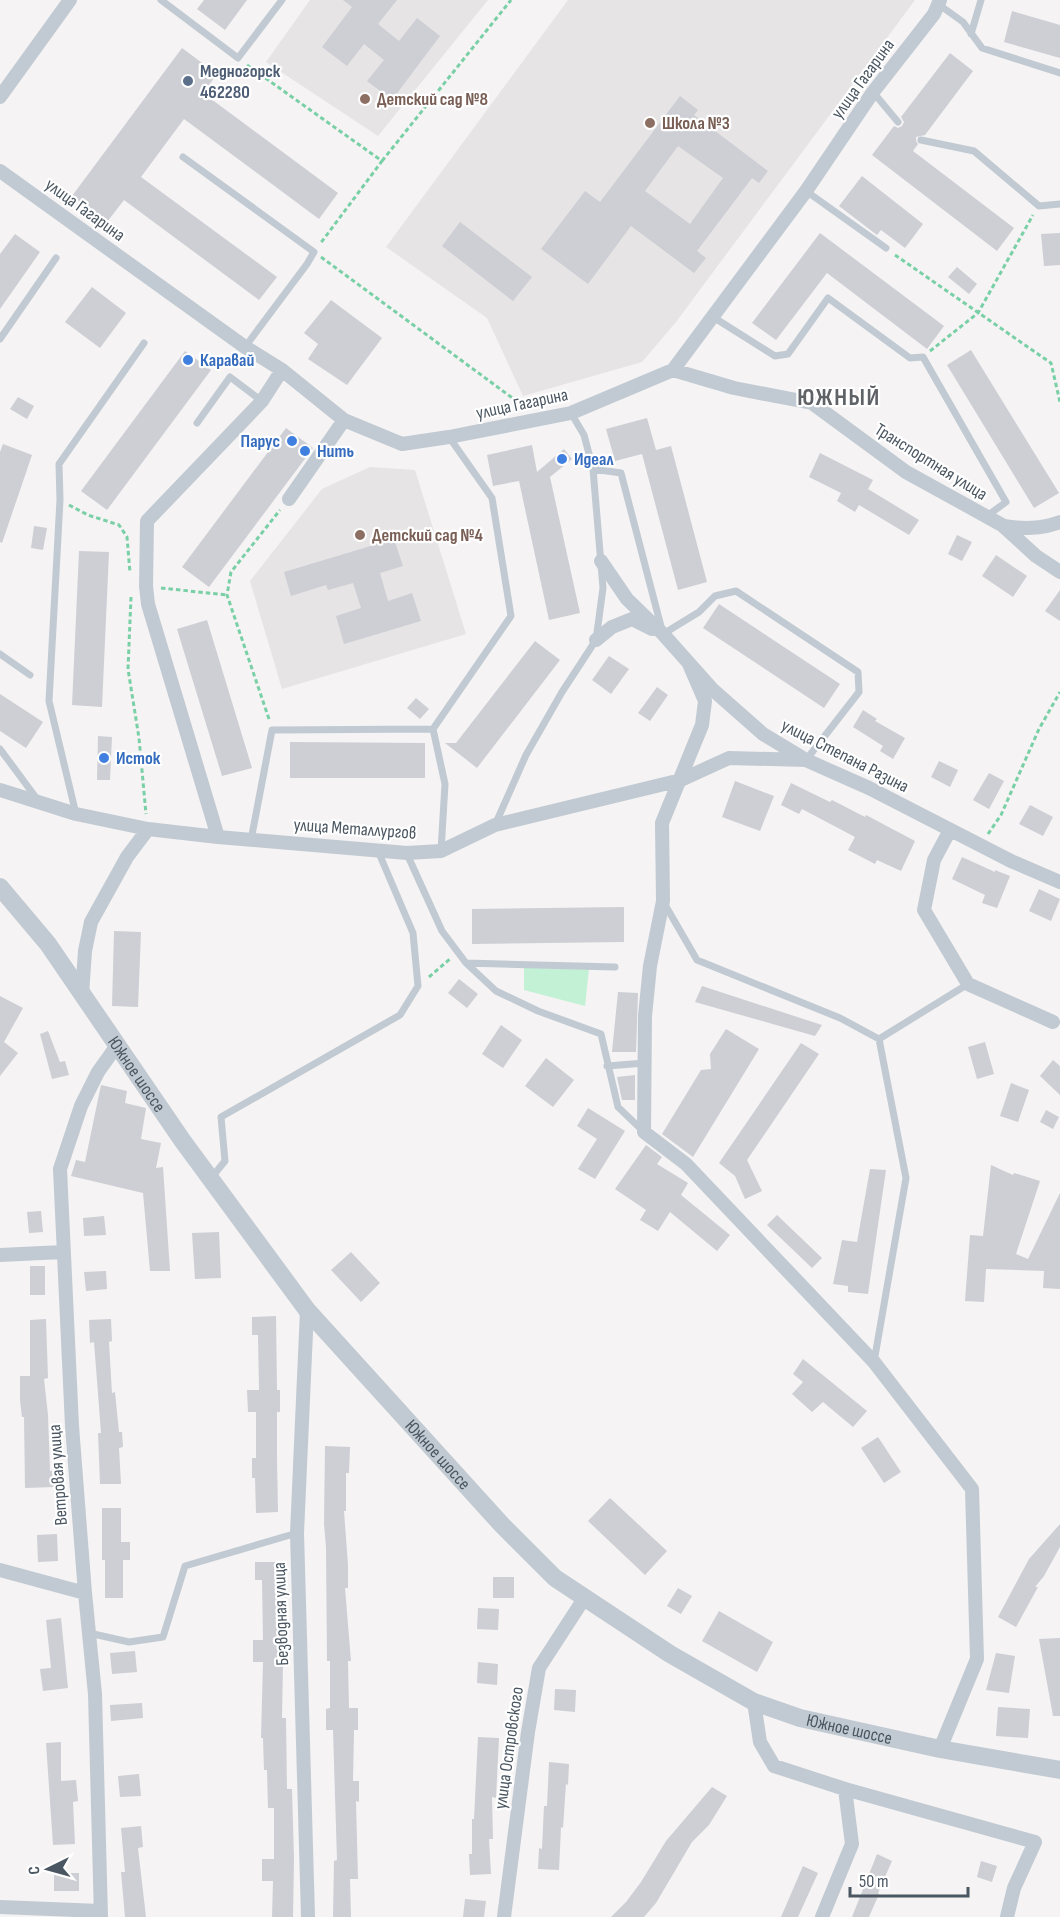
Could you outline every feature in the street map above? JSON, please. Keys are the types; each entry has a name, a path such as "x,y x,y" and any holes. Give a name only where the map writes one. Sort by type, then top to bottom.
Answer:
{"street":[{"path":"0,97 70,0"},
{"name":"улица Гагарина","path":"0,171 244,347 282,370 344,420 402,444 449,437 571,413 673,370 806,191 873,92 934,14 939,2"},
{"path":"218,837 148,604 139,587 147,521 262,401 282,370"},
{"name":"Транспортная улица","path":"673,370 734,388 812,403 906,472 1002,525 1036,556 1060,572"},
{"path":"289,499 344,420"},
{"path":"1002,525 1022,529 1044,528 1060,522"},
{"name":"улица Степана Разина","path":"601,561 627,599 663,634 712,689 763,734 806,759 869,788 980,846 1060,882"},
{"path":"596,639 612,627 632,619 663,634"},
{"path":"689,664 705,700 702,725 662,823 663,901 650,966 645,1016 644,1132 686,1164 874,1362 972,1489 977,1659 940,1749"},
{"name":"улица Металлургов","path":"0,790 76,814 148,829 406,853 441,851 495,825 681,780 729,758 806,759"},
{"path":"82,995 85,951 92,922 127,857 148,829"},
{"path":"950,830 934,860 924,910 968,984 1057,1024"},
{"name":"Южное шоссе","path":"0,887 48,944 210,1178 307,1310 501,1525 555,1578 670,1654 754,1702 800,1718 940,1749 1060,1770"},
{"name":"Ветровая улица","path":"101,1914 95,1694 72,1426 60,1169 81,1106 98,1072 118,1044"},
{"path":"0,1255 63,1252"},
{"name":"Безводная улица","path":"307,1310 297,1533 308,1917"},
{"path":"0,1570 85,1593"},
{"name":"улица Островского","path":"504,1917 528,1732 539,1668 585,1597"},
{"path":"754,1702 760,1742 774,1766 844,1789 1035,1842 1014,1888 1007,1917"},
{"path":"822,1917 852,1844 844,1789"},
{"path":"0,1908 101,1914"}],"lane":[{"path":"160,0 238,58 282,0"},
{"path":"971,33 981,0"},
{"path":"939,2 963,22 982,48 1060,73"},
{"path":"873,92 898,122"},
{"path":"921,140 974,151 1039,206 1060,204"},
{"path":"183,157 314,252 244,347"},
{"path":"806,191 886,248"},
{"path":"0,339 56,258"},
{"path":"713,317 775,356 788,354 828,298 910,358 923,357 1006,502 986,517"},
{"path":"76,814 49,702 60,500 59,464 144,343"},
{"path":"197,423 230,377 262,401"},
{"path":"495,825 526,755 596,639 603,588 593,469 584,435 571,413"},
{"path":"441,851 445,784 433,729 511,616 492,498 449,437"},
{"path":"593,469 621,473 663,634 699,612 715,596 736,591 858,672 859,692 806,759"},
{"path":"0,654 30,675"},
{"path":"251,840 272,730 433,729"},
{"path":"0,749 38,801"},
{"path":"210,1178 225,1161 221,1117 400,1015 418,986 413,933 378,851"},
{"path":"406,853 442,931 466,963 495,991 538,1011 601,1034 618,1107 644,1132"},
{"path":"663,901 697,960 840,1018 879,1038"},
{"path":"466,963 615,967"},
{"path":"879,1038 968,984"},
{"path":"874,1362 906,1178 879,1038"},
{"path":"608,1066 645,1063"},
{"path":"89,1633 129,1642 163,1637 185,1566 297,1533"}],"path":[{"path":"511,0 382,161 314,252 542,420"},
{"path":"238,58 382,161"},
{"path":"923,357 978,313 1039,206"},
{"path":"886,248 1051,363 1060,402"},
{"path":"272,730 227,595 231,572 289,499"},
{"path":"60,500 88,515 119,525 127,537 139,587 128,669 139,738 148,829"},
{"path":"139,587 227,595"},
{"path":"980,846 1001,815 1039,729 1060,692"},
{"path":"418,986 459,952"}],"shaded area":[{"name":"Детский сад №8","path":"310,0 488,0 378,136 266,62"},
{"name":"Школа №3","path":"568,0 915,0 676,322 642,362 523,396 487,318 386,247"},
{"name":"Детский сад №4","path":"370,467 415,470 466,634 282,689 250,581 322,489"}],"green space":[{"path":"524,967 589,969 585,1006 524,990"}],"building":[{"path":"204,0 247,0 225,30 197,9"},
{"path":"343,0 397,0 378,24 399,41 417,18 440,36 392,100 367,81 384,60 364,44 347,66 322,47 352,7"},
{"path":"1012,11 1060,25 1060,58 1004,42"},
{"path":"182,48 217,74 203,93 338,193 319,219 184,119 141,177 277,277 259,300 124,200 107,222 72,196"},
{"path":"950,53 973,71 925,135 916,137 918,144 913,151 1014,228 997,251 872,155 894,126 898,128 902,126 904,122 901,117"},
{"path":"680,96 698,110 694,115 768,171 759,183 752,178 697,251 706,258 694,273 631,226 588,284 541,249 585,191 600,202","holes":["678,146 723,178 690,224 645,191"]},
{"path":"862,176 923,224 905,248 881,230 877,235 839,206"},
{"path":"460,222 532,277 513,301 442,246"},
{"path":"820,233 944,326 927,349 827,273 776,340 752,323"},
{"path":"1060,233 1060,265 1044,266 1041,234"},
{"path":"15,234 40,252 0,309 0,254"},
{"path":"957,267 977,284 969,294 948,277"},
{"path":"92,287 126,313 100,348 65,322"},
{"path":"331,300 382,338 347,385 308,359 318,344 304,333"},
{"path":"971,350 1059,493 1034,508 947,365"},
{"path":"185,351 211,370 107,510 81,491"},
{"path":"18,397 34,406 27,419 10,409"},
{"path":"647,418 656,450 671,446 707,582 678,590 642,454 615,461 606,429"},
{"path":"286,428 313,448 209,587 182,567"},
{"path":"3,444 32,455 2,543 0,542 0,452"},
{"path":"532,445 537,472 564,449 572,459 550,477 580,613 549,620 519,481 493,486 487,455"},
{"path":"820,453 873,480 868,489 919,520 909,535 859,505 855,512 837,501 841,493 809,477"},
{"path":"34,526 47,528 43,550 31,548"},
{"path":"957,535 972,542 962,561 948,554"},
{"path":"394,539 403,566 380,573 388,601 412,593 421,621 344,644 336,616 361,608 353,583 328,590 326,585 291,596 284,572"},
{"path":"79,551 109,552 102,707 72,705"},
{"path":"996,555 1027,576 1013,597 982,576"},
{"path":"1060,590 1060,621 1045,611"},
{"path":"719,604 840,684 824,708 703,628"},
{"path":"207,620 252,768 222,776 177,629"},
{"path":"535,641 560,660 477,768 445,743 456,743"},
{"path":"609,656 629,669 611,694 592,680"},
{"path":"657,687 668,695 650,721 638,713"},
{"path":"0,694 43,722 26,748 0,731"},
{"path":"416,698 429,709 420,719 407,708"},
{"path":"863,710 877,719 875,721 905,738 893,759 880,751 883,746 853,727"},
{"name":"Исток","path":"98,736 112,737 110,780 97,780"},
{"path":"290,742 425,743 425,778 290,778"},
{"path":"939,761 958,770 950,787 931,777"},
{"path":"989,773 1004,781 989,809 973,800"},
{"path":"735,781 774,796 760,831 722,817"},
{"path":"791,783 865,817 866,815 915,841 901,871 877,860 875,864 848,850 855,837 802,809 799,814 781,805"},
{"path":"1030,805 1053,817 1043,836 1019,824"},
{"path":"962,857 995,872 995,870 1010,876 997,908 982,903 985,895 952,879"},
{"path":"1039,889 1060,899 1051,921 1029,911"},
{"path":"624,907 624,942 472,944 472,909"},
{"path":"114,931 141,932 138,1007 112,1006"},
{"path":"459,979 478,994 467,1008 448,993"},
{"path":"702,986 822,1025 815,1036 695,1002"},
{"path":"618,992 638,993 636,1052 612,1052"},
{"path":"0,996 23,1008 4,1042 18,1053 0,1076"},
{"path":"501,1025 522,1040 503,1068 482,1054"},
{"path":"726,1029 759,1049 693,1157 662,1134 701,1070 711,1069 710,1054"},
{"path":"48,1031 60,1062 65,1061 69,1075 52,1079 40,1034"},
{"path":"985,1042 994,1074 977,1079 968,1047"},
{"path":"801,1043 819,1054 747,1160 762,1191 745,1199 735,1176 719,1163"},
{"path":"546,1058 574,1080 553,1107 525,1086"},
{"path":"1053,1060 1060,1066 1060,1095 1040,1076"},
{"path":"635,1075 635,1100 622,1100 617,1077"},
{"path":"1011,1083 1029,1090 1018,1122 1000,1116"},
{"path":"101,1085 127,1091 125,1103 146,1108 141,1139 161,1143 156,1168 163,1167 170,1271 150,1271 143,1193 71,1176 76,1160 85,1162"},
{"path":"588,1108 625,1131 595,1179 578,1169 597,1139 577,1126"},
{"path":"1046,1110 1059,1117 1053,1129 1040,1122"},
{"path":"646,1145 662,1157 657,1164 688,1183 681,1195 730,1235 717,1251 670,1212 658,1231 640,1220 646,1210 615,1189"},
{"path":"991,1165 1013,1175 1014,1173 1040,1181 1016,1254 1028,1259 1060,1193 1060,1289 1043,1288 1044,1271 986,1269 984,1302 965,1301 970,1235 983,1236"},
{"path":"870,1169 886,1170 868,1294 848,1292 848,1286 833,1284 842,1240 857,1242"},
{"path":"41,1211 43,1232 29,1233 27,1212"},
{"path":"777,1215 822,1258 812,1268 767,1225"},
{"path":"104,1216 106,1235 84,1236 83,1218"},
{"path":"219,1232 221,1278 195,1279 192,1233"},
{"path":"351,1252 380,1283 361,1302 331,1270"},
{"path":"30,1266 45,1266 45,1295 30,1295"},
{"path":"106,1271 107,1289 86,1291 84,1272"},
{"path":"276,1316 277,1390 280,1390 280,1412 277,1412 278,1512 256,1513 252,1458 256,1458 256,1412 248,1412 247,1390 259,1390 258,1335 252,1335 252,1317"},
{"path":"46,1319 48,1378 44,1379 50,1471 52,1471 54,1487 25,1488 24,1417 22,1417 20,1400 20,1376 30,1376 30,1320"},
{"path":"111,1319 112,1341 109,1342 112,1393 115,1392 123,1447 119,1448 121,1484 100,1484 98,1433 101,1433 94,1342 90,1343 89,1320"},
{"path":"803,1359 867,1411 853,1427 823,1402 812,1412 792,1394 803,1382 793,1374"},
{"path":"878,1437 901,1472 884,1483 861,1448"},
{"path":"325,1446 350,1447 349,1473 346,1473 346,1511 344,1511 348,1565 348,1588 345,1588 351,1661 348,1661 349,1708 358,1708 358,1730 354,1730 353,1781 359,1781 359,1802 356,1801 358,1879 350,1879 351,1917 333,1917 334,1861 337,1860 333,1730 326,1730 326,1709 330,1708 330,1661 327,1661"},
{"path":"610,1498 667,1551 645,1575 588,1521"},
{"path":"102,1508 121,1508 121,1542 130,1542 130,1560 123,1560 123,1598 105,1598"},
{"path":"1060,1524 1060,1547 1044,1576 1035,1587 1038,1587 1016,1627 998,1617 1029,1559"},
{"path":"57,1534 58,1561 38,1562 37,1535"},
{"path":"255,1562 279,1562 281,1640 286,1640 286,1662 283,1662 282,1718 286,1718 287,1789 292,1789 293,1917 272,1917 273,1881 262,1881 262,1859 274,1859 274,1808 268,1808 267,1770 264,1770 263,1738 261,1738 263,1662 253,1662 253,1640 263,1640 262,1580 255,1580"},
{"path":"493,1577 514,1577 514,1598 493,1598"},
{"path":"678,1588 692,1596 681,1614 667,1606"},
{"path":"478,1608 499,1609 498,1630 477,1629"},
{"path":"719,1611 773,1642 757,1672 702,1641"},
{"path":"61,1618 68,1688 43,1691 40,1669 51,1668 46,1620"},
{"path":"1060,1638 1060,1716 1053,1716 1039,1639"},
{"path":"135,1651 137,1672 112,1674 110,1653"},
{"path":"996,1653 1015,1656 1009,1693 986,1690"},
{"path":"478,1662 498,1664 497,1685 477,1683"},
{"path":"555,1689 576,1690 575,1712 554,1710"},
{"path":"142,1703 143,1718 111,1721 110,1705"},
{"path":"998,1707 1030,1709 1028,1738 996,1736"},
{"path":"478,1737 499,1738 496,1798 492,1797 493,1839 489,1839 491,1874 470,1875 469,1854 472,1854"},
{"path":"61,1742 61,1781 76,1780 78,1801 73,1802 75,1844 53,1845 46,1743"},
{"path":"549,1762 569,1764 563,1828 561,1827 559,1870 538,1869 539,1848 542,1849 544,1806 547,1806"},
{"path":"139,1774 141,1796 120,1797 118,1776"},
{"path":"712,1787 727,1796 709,1825 692,1842 656,1903 644,1917 611,1917 641,1882 666,1841"},
{"path":"141,1826 143,1847 138,1848 146,1917 125,1917 121,1872 125,1872 121,1828"},
{"path":"877,1854 892,1861 879,1894 869,1917 852,1917"},
{"path":"981,1861 997,1866 992,1882 977,1877"},
{"path":"803,1866 818,1873 798,1917 781,1917"},
{"path":"54,1873 79,1873 79,1891 54,1891"},
{"path":"465,1899 486,1901 484,1917 463,1917"}],"place":[{"name":"Медногорск 462280","path":"188,81"},
{"name":"Детский сад №8","path":"365,99"},
{"name":"Школа №3","path":"650,123"},
{"name":"Каравай","path":"188,360"},
{"name":"Парус","path":"292,441"},
{"name":"Нить","path":"305,451"},
{"name":"Идеал","path":"562,459"},
{"name":"Детский сад №4","path":"360,535"},
{"name":"Исток","path":"104,758"}],"district":[{"name":"ЮЖНЫЙ","path":"839,397"}]}
